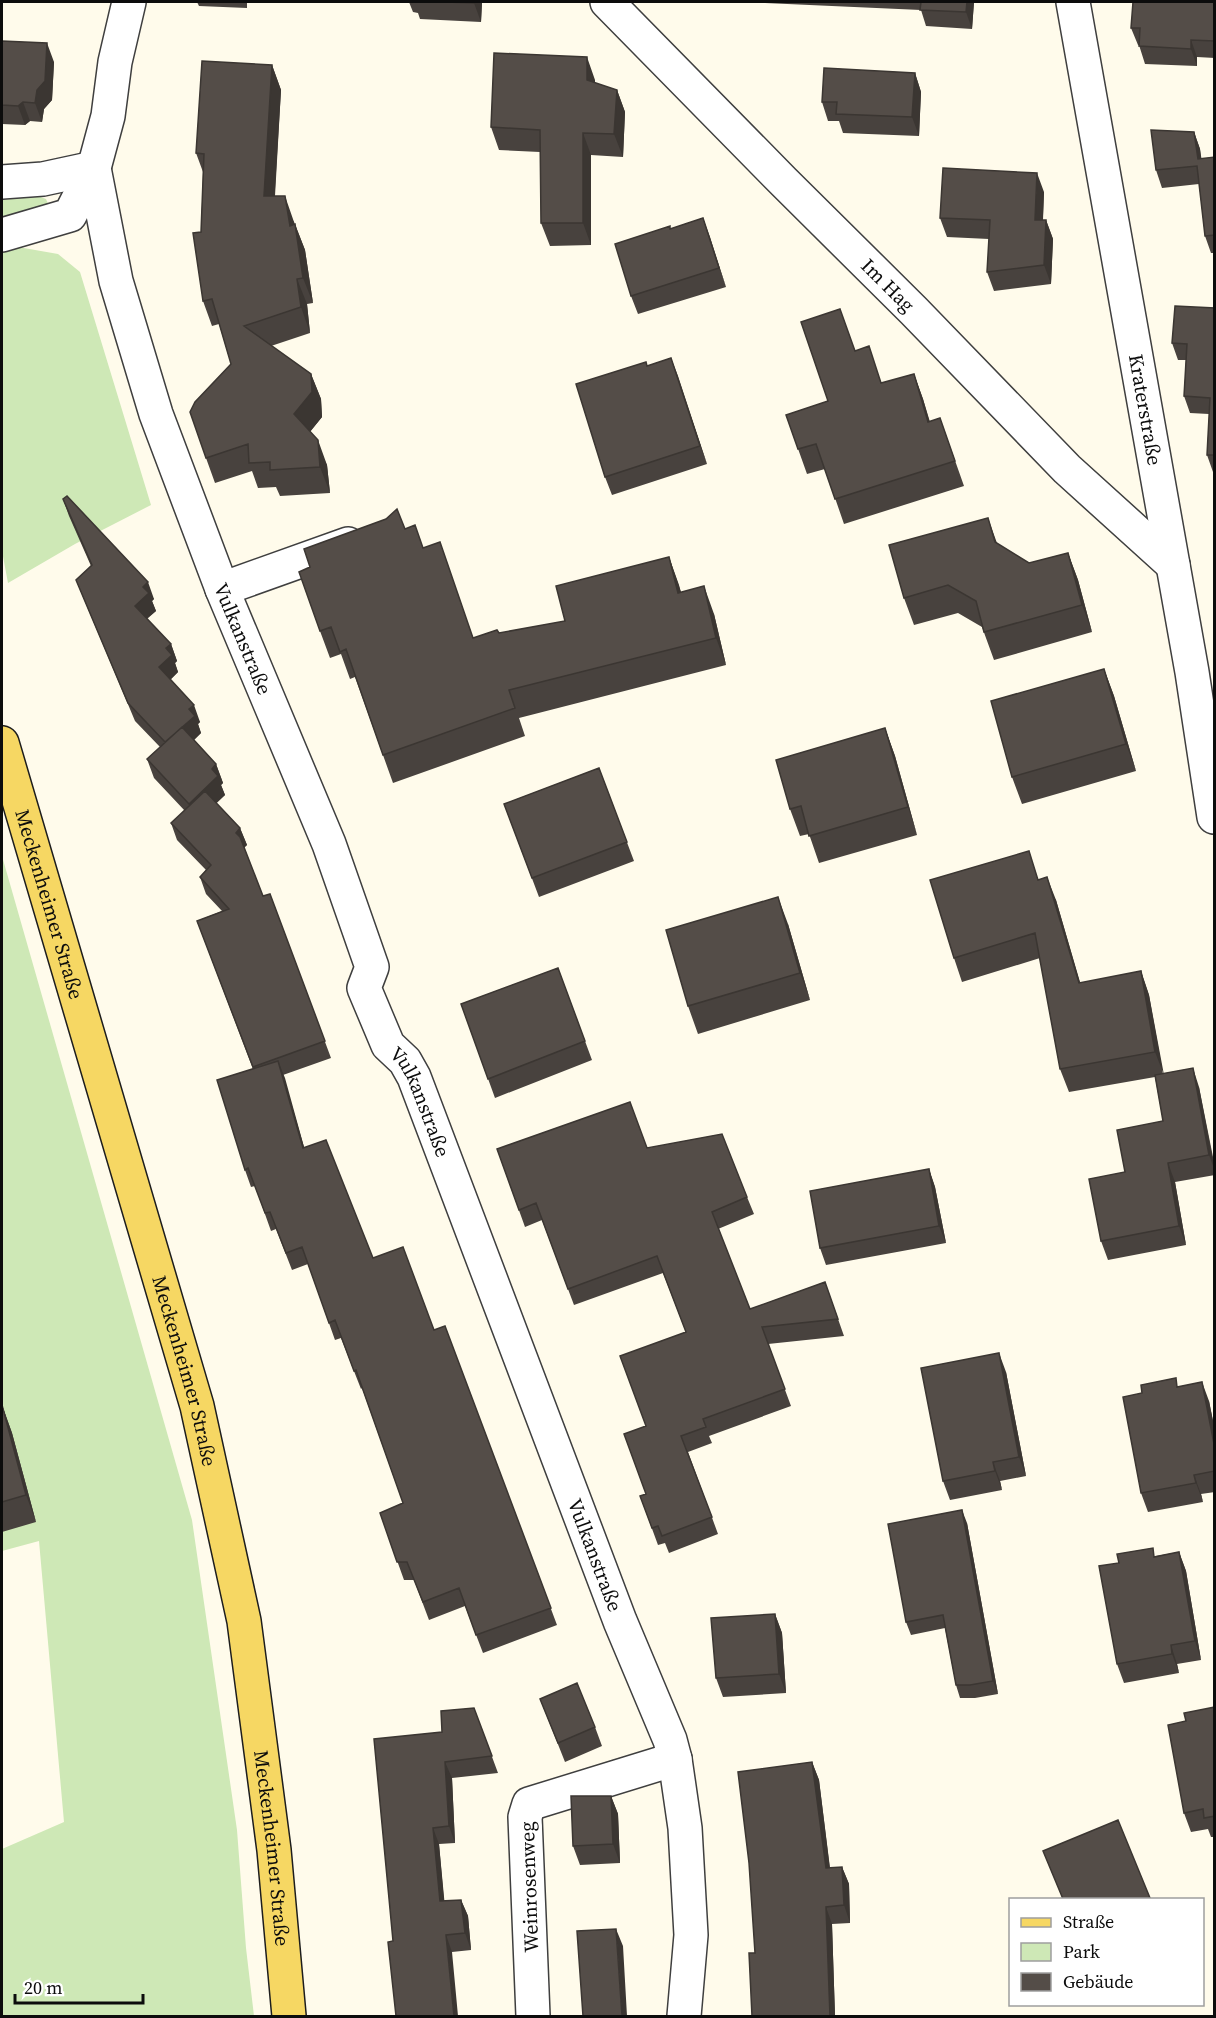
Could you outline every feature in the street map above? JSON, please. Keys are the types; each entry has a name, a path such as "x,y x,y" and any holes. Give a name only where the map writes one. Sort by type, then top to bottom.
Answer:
{"main road":[{"name":"Meckenheimer Straße","path":"2,743 200,1417 244,1621 274,1850 289,2016"}],"street":[{"path":"2,235 70,215 94,168 108,116 115,62 129,2"},
{"name":"Im Hag","path":"607,2 914,310 1067,469 1173,565"},
{"name":"Kraterstraße","path":"1073,2 1173,565 1203,673 1215,817"},
{"path":"2,182 43,179 94,168"},
{"name":"Vulkanstraße","path":"94,168 116,281 156,414 222,589 329,844 372,967 364,988 388,1045 405,1061 414,1077 620,1622 670,1740 685,1828 691,1935 684,2016"},
{"path":"222,589 378,533"},
{"name":"Weinrosenweg","path":"533,2016 525,1817 529,1804 675,1759"}],"green space":[{"path":"38,196 46,199 49,206 42,214 2,218 2,200"},
{"path":"18,247 58,254 80,272 151,505 75,544 8,583 2,551 2,253"},
{"path":"2,856 192,1520 237,1830 254,2016 2,2016 2,1849 64,1822 39,1541 2,1551"}],"building":[{"path":"921,2 967,2 966,12 920,10"},
{"path":"1133,2 1215,2 1215,41 1191,40 1191,49 1139,46 1140,28 1131,28"},
{"path":"2,41 47,43 45,81 37,90 35,103 23,102 18,106 2,105"},
{"path":"494,53 587,57 587,80 617,90 614,134 583,133 583,223 541,223 540,130 491,127"},
{"path":"202,61 272,65 264,196 285,196 290,226 295,224 303,278 297,279 301,307 244,326 311,374 312,392 294,414 318,440 320,467 270,470 270,462 249,463 248,444 206,458 190,412 195,402 231,364 212,299 203,301 193,233 201,232 204,154 196,153"},
{"path":"824,68 915,73 912,117 836,114 837,102 822,102"},
{"path":"1151,130 1194,132 1198,159 1215,157 1215,235 1205,236 1197,166 1156,170"},
{"path":"943,168 1037,173 1035,220 1046,220 1044,265 987,272 990,220 940,218"},
{"path":"703,218 719,268 631,296 615,244"},
{"path":"1175,306 1215,308 1215,455 1207,455 1210,398 1184,396 1187,344 1172,343"},
{"path":"840,309 855,351 869,346 881,383 914,374 928,422 940,418 955,461 835,499 816,444 798,449 786,415 828,401 801,322"},
{"path":"671,358 700,446 605,477 576,384 646,362 647,366"},
{"path":"67,496 148,582 143,587 149,593 135,606 171,644 166,648 172,655 159,667 194,705 189,709 195,716 165,742 128,703 76,580 92,565 63,499"},
{"path":"397,509 405,529 415,525 423,548 440,542 473,638 497,630 499,633 565,621 556,586 669,557 678,593 704,586 716,638 509,690 515,708 383,755 346,649 340,652 331,627 320,631 299,572 310,567 304,549 386,519"},
{"path":"988,518 995,542 1029,563 1068,553 1082,605 984,632 976,601 948,585 904,598 889,545"},
{"path":"1104,669 1126,744 1012,777 991,701"},
{"path":"182,727 216,764 212,769 218,776 189,804 147,759"},
{"path":"885,728 908,807 809,836 801,806 790,809 776,760"},
{"path":"599,768 627,842 532,878 504,804"},
{"path":"205,791 240,828 236,833 240,837 263,896 270,894 325,1041 253,1067 197,921 229,909 200,877 211,865 171,823"},
{"path":"1029,851 1038,880 1047,877 1079,983 1141,971 1155,1052 1060,1069 1035,933 954,958 930,880"},
{"path":"778,897 800,973 688,1006 666,930"},
{"path":"558,968 585,1041 488,1079 461,1004"},
{"path":"278,1061 303,1148 326,1140 373,1258 403,1247 434,1330 445,1326 551,1608 476,1635 459,1588 423,1602 407,1562 397,1562 380,1513 403,1503 356,1370 354,1371 335,1320 329,1323 302,1247 286,1253 270,1212 265,1213 248,1168 245,1170 217,1080"},
{"path":"1193,1068 1209,1155 1168,1163 1179,1226 1101,1241 1089,1179 1125,1172 1117,1130 1163,1121 1155,1075"},
{"path":"630,1102 647,1148 722,1134 747,1197 712,1212 750,1309 825,1282 838,1319 762,1327 785,1389 703,1419 706,1427 681,1436 712,1517 662,1536 658,1526 652,1528 640,1496 646,1494 624,1434 646,1426 620,1356 686,1332 657,1256 568,1289 536,1203 519,1210 497,1149"},
{"path":"929,1169 939,1226 820,1248 810,1191"},
{"path":"999,1353 1019,1457 993,1462 995,1471 943,1481 921,1368"},
{"path":"1176,1378 1177,1387 1202,1382 1215,1449 1215,1471 1194,1475 1196,1483 1141,1493 1123,1397 1142,1393 1141,1385"},
{"path":"2,1405 26,1495 2,1502"},
{"path":"962,1510 993,1681 970,1685 956,1685 943,1615 906,1622 888,1524"},
{"path":"1153,1548 1154,1557 1179,1552 1195,1641 1171,1645 1172,1654 1117,1664 1099,1566 1119,1563 1117,1554"},
{"path":"775,1614 779,1674 716,1678 711,1618"},
{"path":"577,1683 595,1727 558,1743 540,1699"},
{"path":"1215,1707 1215,1816 1204,1818 1203,1809 1184,1813 1168,1725 1186,1721 1184,1713"},
{"path":"474,1708 492,1756 445,1762 449,1826 433,1828 440,1901 461,1900 465,1933 446,1935 454,2016 396,2016 388,1942 393,1941 374,1739 442,1732 441,1711"},
{"path":"812,1762 826,1868 842,1867 844,1905 826,1907 830,2016 752,2016 749,1953 755,1953 749,1863 738,1772"},
{"path":"571,1796 611,1796 613,1844 573,1846"},
{"path":"1118,1820 1150,1898 1063,1898 1043,1851"},
{"path":"616,1929 622,2016 583,2016 577,1931"}]}
